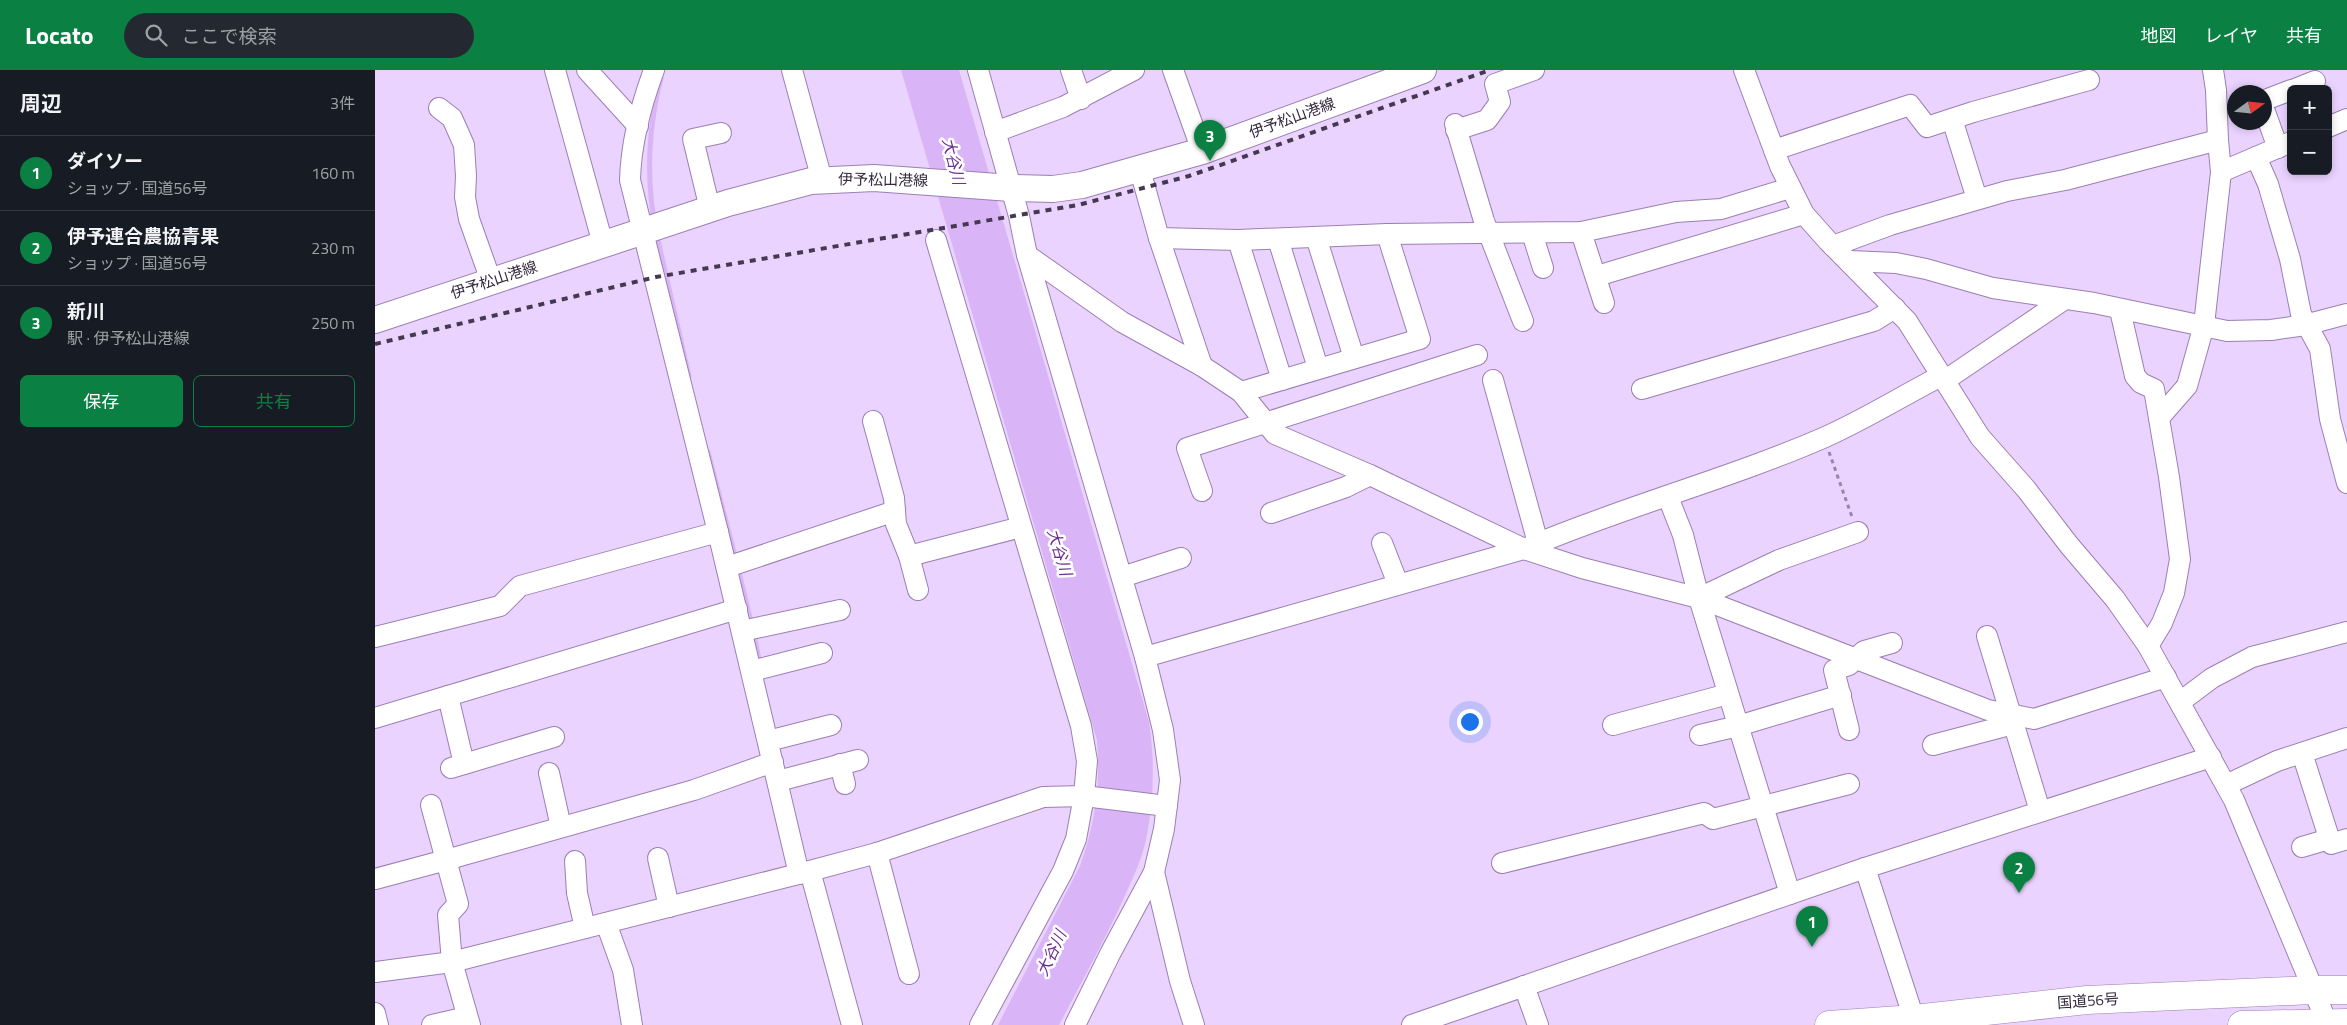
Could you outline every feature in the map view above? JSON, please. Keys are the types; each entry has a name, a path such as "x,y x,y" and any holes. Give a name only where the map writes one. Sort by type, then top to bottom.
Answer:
{"highway":[{"name":"国道56号","path":"1829,1025 1915,1022 2087,1000 2347,990"},
{"path":"2242,1025 2334,1024"}],"main road":[{"name":"伊予松山港線","path":"375,320 644,230 773,190 822,180 874,178 1053,189 1082,185 1202,151 1423,70"}],"street":[{"path":"555,70 603,244"},
{"path":"587,70 638,126"},
{"path":"654,70 633,142 630,180 719,532 775,772 852,1025"},
{"path":"792,70 822,180"},
{"path":"978,70 995,132 1007,187 1145,657 1168,756 1170,780 1163,805 1154,872 1111,952 1075,1025"},
{"path":"1071,70 1081,99"},
{"path":"995,132 1035,119 1081,99 1134,70"},
{"path":"1173,70 1202,151"},
{"path":"1523,321 1484,221 1455,127 1487,120 1500,102 1495,84 1534,70"},
{"path":"1744,70 1774,150 1790,188 1804,214 1833,246 1907,320 1980,437 2026,489 2069,545 2115,599 2148,646 2226,785 2312,990 2334,1024"},
{"path":"2159,418 2187,386 2204,325 2221,172 2218,140 2226,114 2217,90 2213,70"},
{"path":"1774,150 1910,105 1927,126 2089,80"},
{"path":"2305,85 2315,81"},
{"path":"2272,97 2287,92"},
{"path":"439,108 452,118 464,145 465,197 469,219 491,281"},
{"path":"1952,119 1977,199"},
{"path":"2332,125 2347,119"},
{"path":"2221,172 2284,145 2272,124"},
{"path":"710,209 693,140 721,133"},
{"path":"1833,246 1890,225 1977,199 2065,180 2218,140"},
{"path":"2256,157 2268,184 2290,259 2305,325 2319,349 2331,419 2347,483"},
{"path":"1140,170 1159,238 1202,366"},
{"path":"1159,238 1238,240 1387,234 1581,232 1676,212 1721,209 1790,188"},
{"path":"1597,276 1804,214"},
{"path":"1581,232 1597,276 1604,303"},
{"path":"1532,233 1543,268"},
{"path":"1241,392 1420,339 1387,234"},
{"path":"1317,237 1354,358"},
{"path":"1278,238 1318,368"},
{"path":"936,240 1081,726 1087,762 1088,796 1076,839 1063,871 980,1025"},
{"path":"1238,240 1283,380"},
{"path":"1027,255 1122,322 1202,366 1241,392 1275,434 1582,568 1699,598 2012,719"},
{"path":"1850,261 1896,263 1926,269 1993,288 2065,299 2227,331 2271,330 2305,325 2347,314"},
{"path":"1145,657 1531,546 1824,438 1943,378 2065,299"},
{"path":"1642,389 1873,321 1895,308"},
{"path":"2120,310 2135,376 2141,383 2154,389 2180,559 2174,593 2162,623 2148,646"},
{"path":"1202,491 1187,448 1477,355"},
{"path":"1493,380 1531,546"},
{"path":"873,422 894,498 896,524 909,556 918,590"},
{"path":"1271,513 1346,488 1370,475"},
{"path":"1668,497 1683,535 1699,598 1790,894"},
{"path":"727,567 895,511"},
{"path":"909,556 1021,527"},
{"path":"375,637 500,606 520,586 719,532"},
{"path":"1699,598 1779,560 1858,532"},
{"path":"1382,543 1398,584"},
{"path":"1122,577 1181,558"},
{"path":"375,718 737,609"},
{"path":"742,631 840,610"},
{"path":"2180,702 2212,678 2252,657 2347,632"},
{"path":"1987,636 2040,811"},
{"path":"1849,730 1834,670 1849,665 1865,651 1892,643"},
{"path":"752,671 822,653"},
{"path":"1933,745 2012,719 2035,719 2166,677"},
{"path":"1613,725 1728,694"},
{"path":"1700,735 1738,726 1841,695"},
{"path":"448,696 457,766 544,734"},
{"path":"768,741 831,725"},
{"path":"2226,785 2253,771 2347,738"},
{"path":"2302,753 2338,839 2302,847"},
{"path":"1412,1025 1865,868 2211,757"},
{"path":"375,879 694,790 775,772 849,762 845,784"},
{"path":"549,773 561,828"},
{"path":"1502,862 1704,813 1713,819 1849,784"},
{"path":"375,972 452,962 805,872 877,853 1043,797 1088,796 1163,805"},
{"path":"431,805 458,904 448,915 452,962 468,1021 432,1025"},
{"path":"877,853 909,974"},
{"path":"659,858 669,907"},
{"path":"575,861 577,893 585,928"},
{"path":"1865,868 1915,1022"},
{"path":"1154,872 1180,981 1194,1025"},
{"path":"606,923 623,970 632,1025"},
{"path":"1524,986 1538,1025"},
{"path":"375,1013 378,1025"}],"path":[{"path":"1824,438 1858,532"}],"water":[{"name":"大谷川","path":"901,70 959,70 1149,722 1153,781 1151,811 1144,847 1135,874 1118,910 1059,1025 998,1025 1080,866 1090,835 1096,804 1097,740"}],"waterway":[{"path":"654,220 650,184 650,149 651,131 661,78"},
{"path":"657,236 689,376"},
{"path":"708,452 736,560"},
{"path":"738,568 752,626"},
{"path":"754,634 760,665"}],"railway":[{"path":"375,344 656,277 1078,205 1189,176 1490,70"}],"place":[{"name":"新川","path":"1210,161"},
{"name":"伊予連合農協青果","path":"2019,893"},
{"name":"ダイソー","path":"1812,947"}]}
